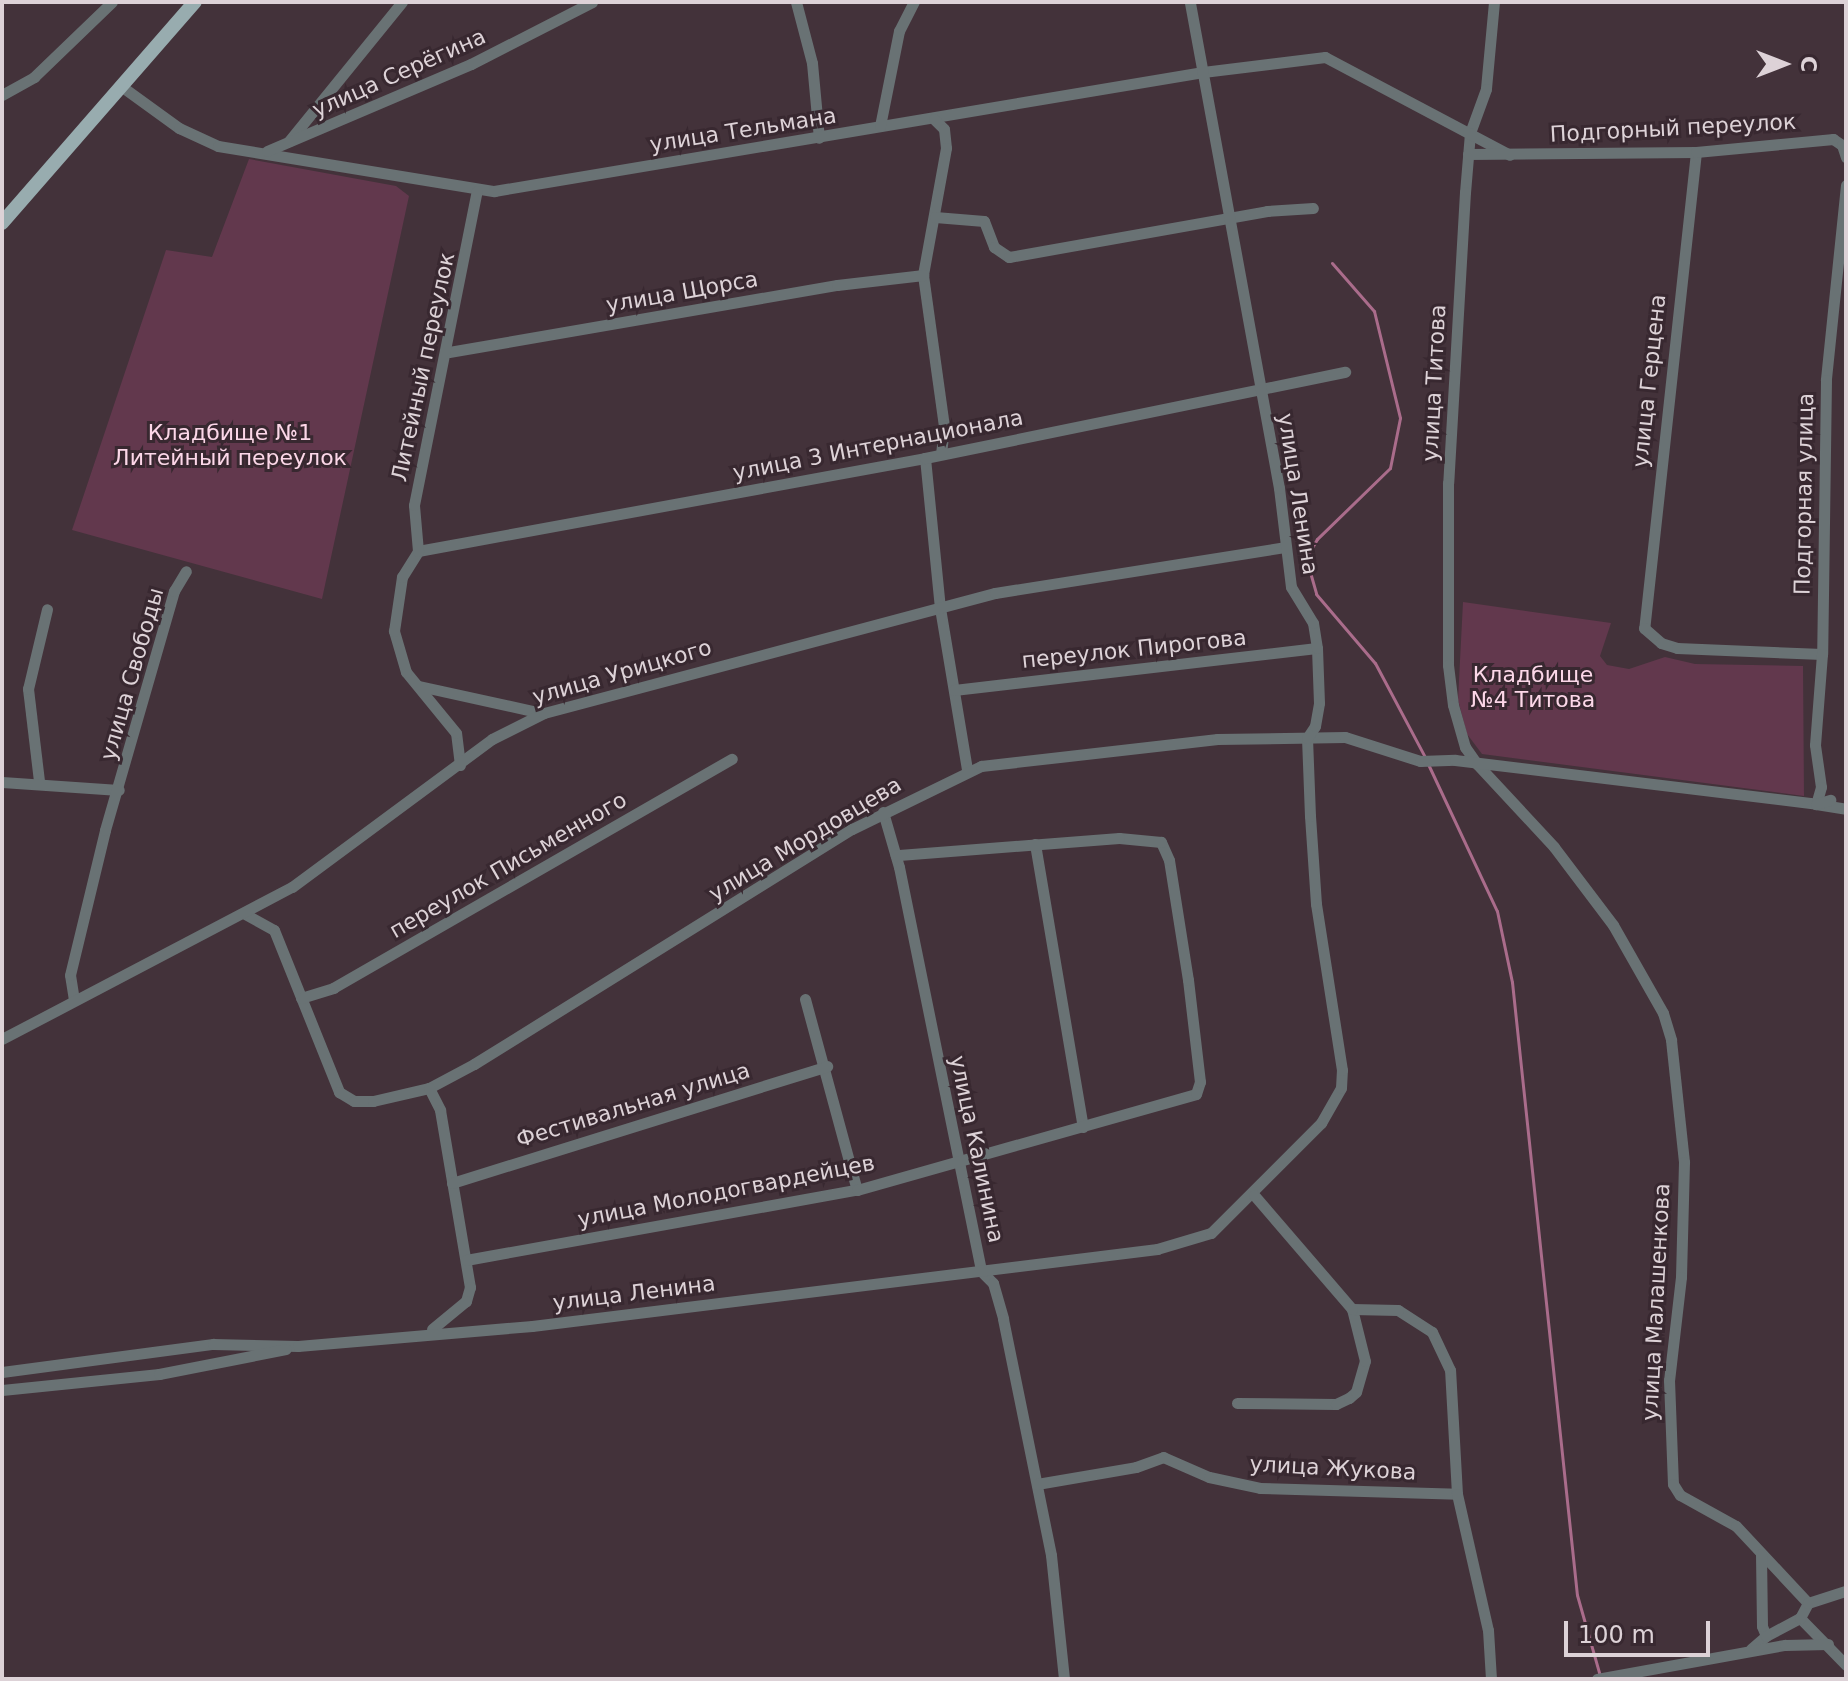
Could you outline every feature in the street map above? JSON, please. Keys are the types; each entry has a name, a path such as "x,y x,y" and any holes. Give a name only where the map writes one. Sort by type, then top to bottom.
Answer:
{"main road":[{"path":"2,223 195,2"}],"street":[{"path":"2,95 34,77 112,2"},
{"path":"286,144 402,2"},
{"name":"улица Серёгина","path":"263,152 471,64 592,2"},
{"path":"796,2 812,63 819,138"},
{"path":"880,126 899,31 914,2"},
{"name":"улица Ленина","path":"2,1372 213,1344 298,1346 429,1331 532,1326 1189,1242 1211,1233 1254,1195 1321,1123 1341,1088 1316,904 1307,738 1315,726 1319,703 1317,648 1313,623 1291,587 1261,391 1190,2"},
{"name":"улица Титова","path":"1477,764 1465,747 1448,665 1447,584 1468,154 1470,133 1486,89 1494,2"},
{"name":"улица Тельмана","path":"121,86 202,141 477,191 819,138 1203,72 1325,57 1510,155"},
{"path":"934,119 944,129 946,148 923,275 944,426 941,453"},
{"name":"Подгорный переулок","path":"1468,154 1696,152 1833,139 1842,145 1846,157"},
{"name":"улица Герцена","path":"1696,152 1642,614 1644,628 1661,643 1677,648 1822,654"},
{"name":"Подгорная улица","path":"1816,804 1821,787 1815,745 1822,654 1826,380 1846,185"},
{"name":"Литейный переулок","path":"418,551 414,505 449,352 477,191"},
{"path":"935,217 984,221 994,247 1009,257 1230,217 1313,208"},
{"name":"улица Щорса","path":"449,352 837,285 923,275"},
{"name":"улица 3 Интернационала","path":"418,551 925,458 1345,372"},
{"path":"925,458 940,608 967,770"},
{"name":"улица Урицкого","path":"2,1039 292,887 492,739 544,713 995,593 1284,547"},
{"path":"418,551 402,577 394,631 396,651 456,733 460,765"},
{"name":"улица Свободы","path":"74,1000 70,975 174,591 186,571"},
{"path":"39,781 28,689 47,609"},
{"name":"переулок Пирогова","path":"954,690 1317,648"},
{"path":"418,685 544,713"},
{"name":"улица Мордовцева","path":"301,998 339,1092 354,1101 373,1101 429,1088 883,812 967,770 1217,739 1345,737 1420,761 1455,760 1477,764"},
{"path":"1455,760 1465,747"},
{"name":"переулок Письменного","path":"301,998 333,988 732,759"},
{"path":"1477,764 1846,809"},
{"name":"улица Малашенкова","path":"1477,764 1516,802 1613,925 1663,1013 1675,1064 1684,1162 1668,1461 1680,1495 1736,1526 1808,1603"},
{"path":"2,782 39,781 119,790"},
{"path":"1816,804 1830,800"},
{"name":"улица Калинина","path":"883,812 896,855 981,1271 993,1283 1003,1319 1051,1555 1064,1679"},
{"name":"улица Молодогвардейцев","path":"466,1260 857,1190 1196,1094 1198,1067 1169,860 1161,842 1151,837 896,855"},
{"path":"1035,844 1083,1127"},
{"path":"245,914 274,930 301,998"},
{"path":"805,999 827,1066 857,1190"},
{"name":"Фестивальная улица","path":"452,1183 827,1066"},
{"path":"429,1088 440,1110 466,1260 466,1301 429,1331"},
{"path":"1237,1403 1336,1404 1349,1398 1360,1385 1365,1361 1352,1309 1254,1195"},
{"path":"1352,1309 1398,1310 1432,1332 1450,1370 1457,1494 1488,1630 1491,1679"},
{"path":"2,1390 226,1364 298,1346"},
{"name":"улица Жукова","path":"1037,1484 1136,1467 1163,1457 1209,1477 1260,1488 1457,1494"},
{"path":"1761,1554 1762,1626 1766,1636"},
{"path":"1747,1653 1766,1636 1800,1618 1808,1603 1846,1591"},
{"path":"1800,1618 1846,1665"},
{"path":"1601,1678 1760,1649 1828,1644"}],"green space":[{"name":"Кладбище №1 Литейный переулок","path":"249,159 396,186 409,196 322,599 72,530 166,250 212,257"},
{"name":"Кладбище №4 Титова","path":"1463,602 1611,623 1600,656 1607,665 1629,669 1665,657 1695,664 1803,666 1804,796 1482,754 1467,734 1458,700"}],"waterway":[{"path":"1332,263 1374,311 1400,418 1390,468 1317,539 1306,558 1316,594 1375,663 1425,757"},
{"path":"1428,764 1497,911 1512,982 1577,1595 1600,1676"}]}
